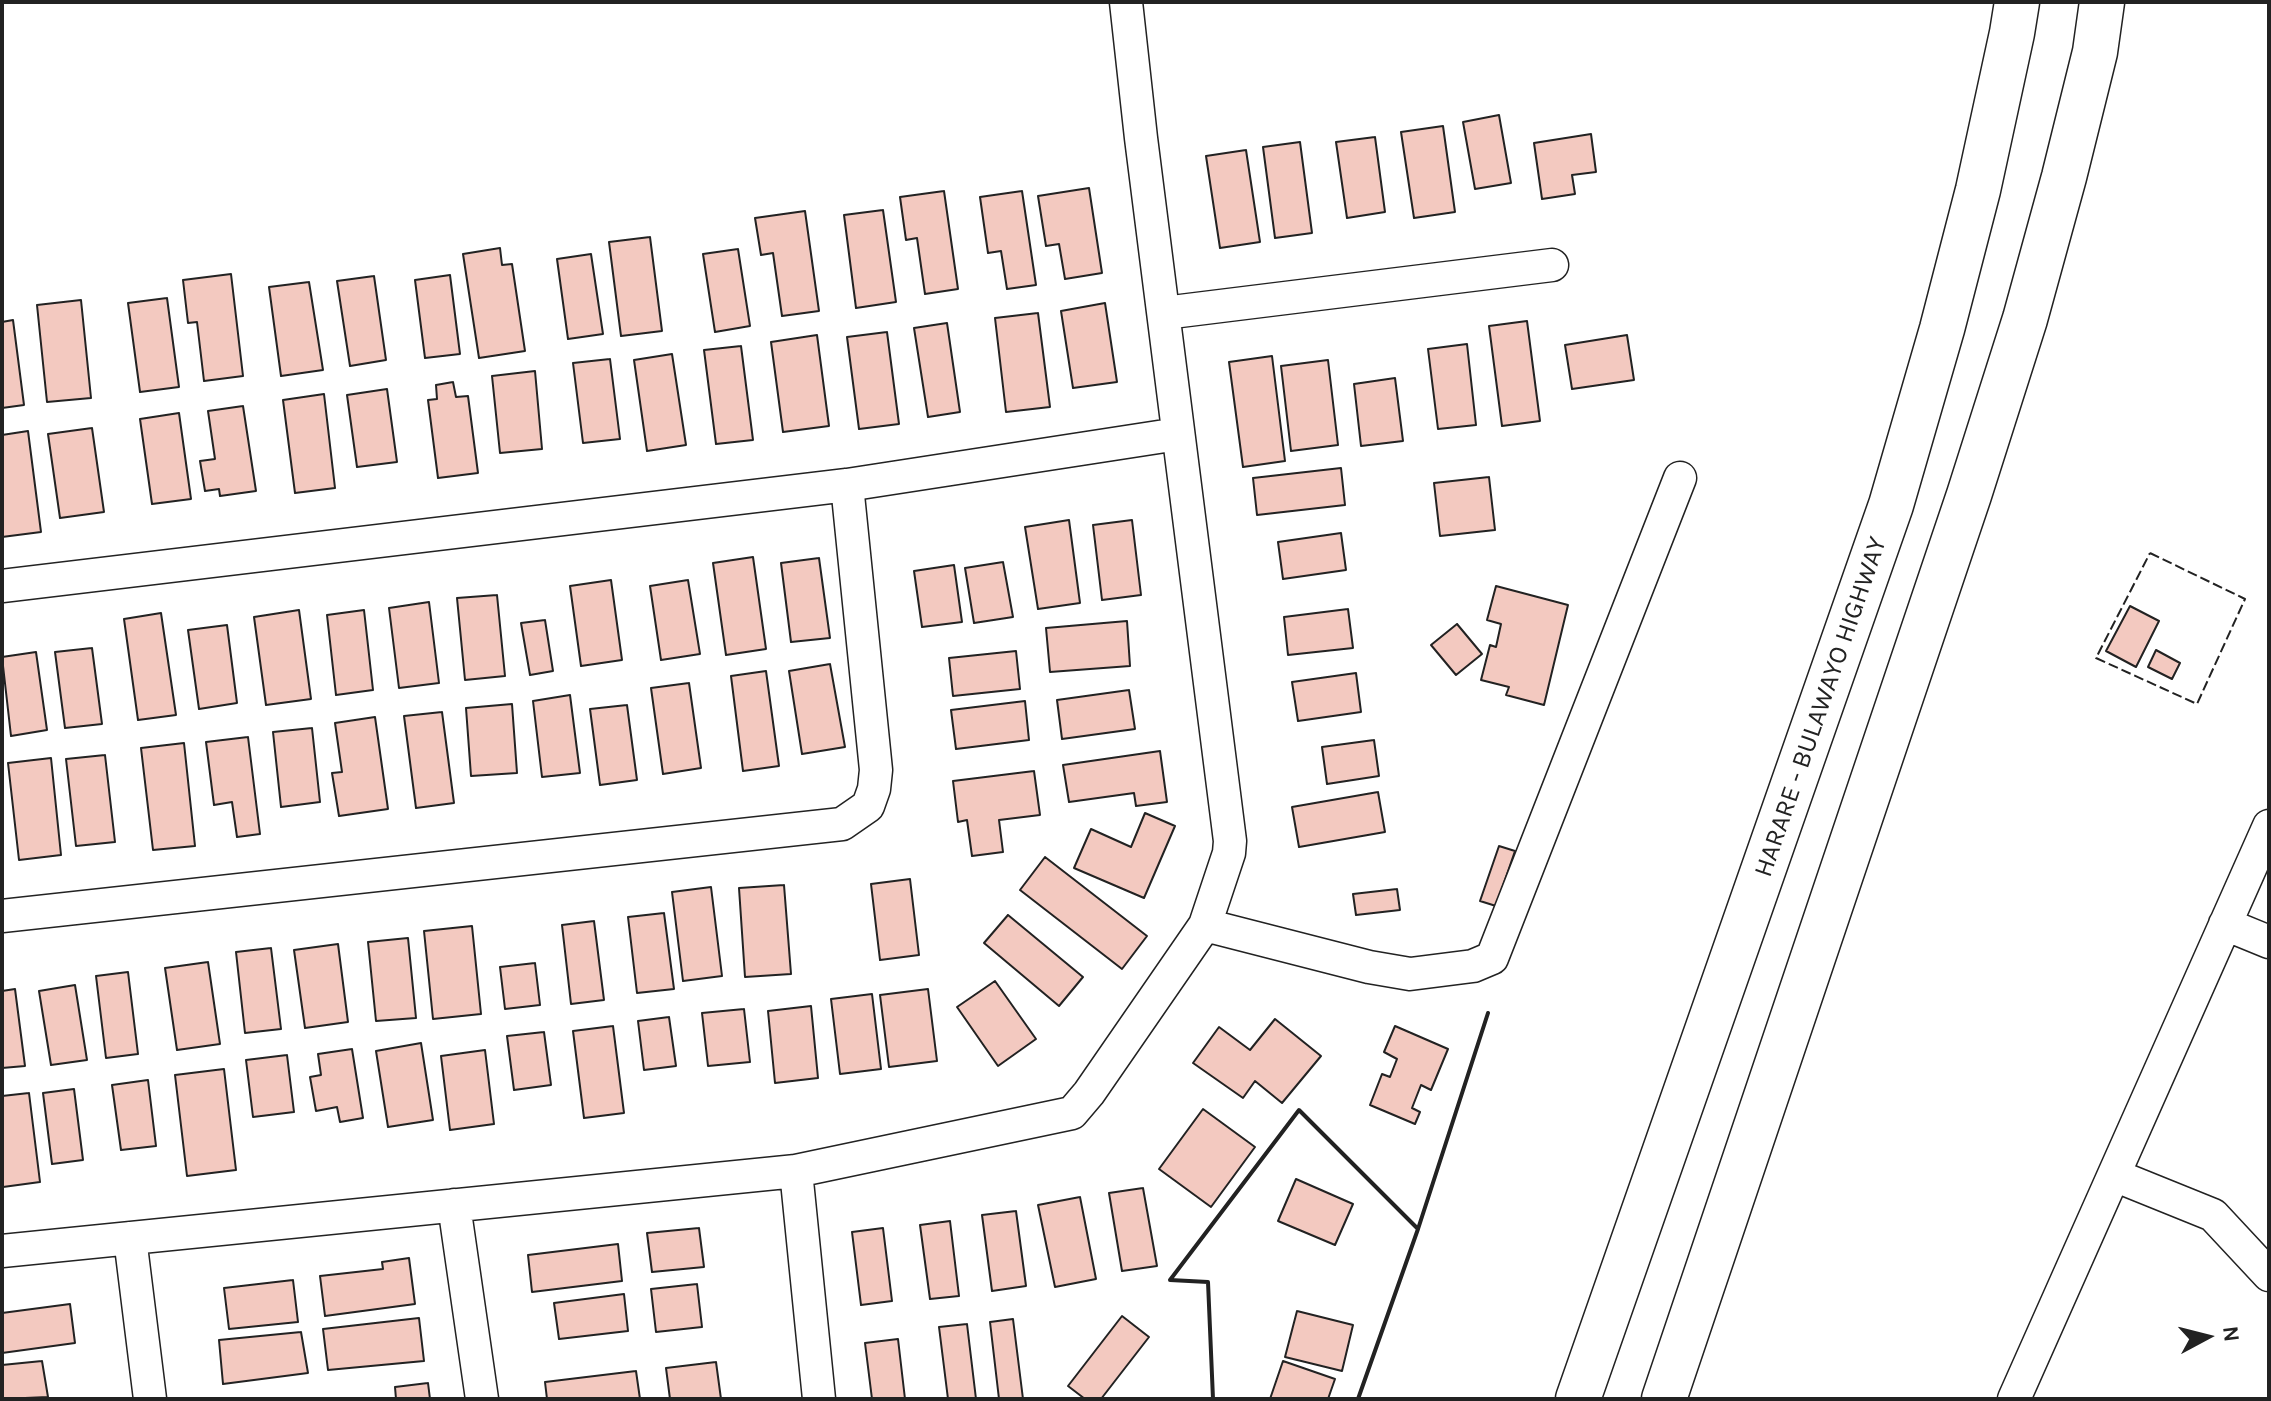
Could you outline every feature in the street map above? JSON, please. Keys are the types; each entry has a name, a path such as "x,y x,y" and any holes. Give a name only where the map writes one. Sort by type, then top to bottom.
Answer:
{"highway":[{"name":"HARARE - BULAWAYO HIGHWAY","path":"1578,1399 1891,505 1978,190 2017,2"},
{"path":"1664,1399 1964,510 2015,348 2064,177 2095,52 2102,2"}],"street":[{"path":"2,1251 796,1171 1072,1113 1205,925 1229,853 1230,841 1126,2"},
{"path":"1164,313 1552,265"},
{"path":"2,586 847,485 1178,434"},
{"path":"1205,925 1369,967 1410,974 1473,966 1492,958 1680,478"},
{"path":"2,916 842,824 868,806 876,770 847,485"},
{"path":"2014,1399 2269,826"},
{"path":"2225,924 2269,942"},
{"path":"796,1171 819,1399"},
{"path":"2114,1175 2213,1215 2269,1275"},
{"path":"454,1205 482,1399"},
{"path":"130,1238 150,1399"}],"building":[{"path":"1499,115 1511,183 1475,189 1463,122"},
{"path":"1443,126 1455,212 1414,218 1401,132"},
{"path":"1591,134 1596,172 1572,175 1575,194 1542,199 1534,143"},
{"path":"1375,137 1385,212 1347,218 1336,142"},
{"path":"1300,142 1312,233 1275,238 1263,147"},
{"path":"1246,150 1260,242 1220,248 1206,156"},
{"path":"1089,188 1102,273 1065,279 1059,244 1046,246 1038,196"},
{"path":"944,191 958,289 925,294 917,238 906,240 900,197"},
{"path":"1022,191 1036,285 1007,289 1001,251 988,253 980,197"},
{"path":"883,210 896,302 856,308 844,215"},
{"path":"805,211 819,311 782,316 773,253 761,255 755,218"},
{"path":"650,237 662,331 621,336 609,242"},
{"path":"500,248 502,265 512,264 525,351 479,358 463,254"},
{"path":"738,249 750,326 715,332 703,254"},
{"path":"591,254 603,334 568,339 557,259"},
{"path":"231,274 243,376 204,381 197,322 188,323 183,280"},
{"path":"450,275 460,354 425,358 415,280"},
{"path":"374,276 386,360 350,366 337,281"},
{"path":"309,282 323,370 281,376 269,287"},
{"path":"167,298 179,387 140,392 128,303"},
{"path":"81,300 91,398 47,402 37,305"},
{"path":"1105,303 1117,382 1073,388 1061,311"},
{"path":"1038,313 1050,407 1006,412 995,318"},
{"path":"13,320 24,405 2,408 2,322"},
{"path":"1527,321 1540,421 1502,426 1489,326"},
{"path":"947,323 960,412 928,417 914,328"},
{"path":"887,332 899,424 859,429 847,337"},
{"path":"817,335 829,426 783,432 771,342"},
{"path":"1627,335 1634,380 1572,389 1565,345"},
{"path":"1467,344 1476,425 1438,429 1428,349"},
{"path":"741,346 753,440 716,444 704,350"},
{"path":"672,354 686,445 647,451 634,360"},
{"path":"1272,356 1285,461 1243,467 1229,362"},
{"path":"610,359 620,439 583,443 573,363"},
{"path":"1328,360 1338,445 1291,451 1281,366"},
{"path":"535,371 542,449 500,453 492,376"},
{"path":"1395,378 1403,441 1361,446 1354,384"},
{"path":"453,382 456,397 468,396 478,473 438,478 428,400 437,399 436,385"},
{"path":"387,389 397,462 357,467 347,395"},
{"path":"324,394 335,488 295,493 283,400"},
{"path":"243,406 256,491 220,496 219,489 205,491 200,461 215,459 208,411"},
{"path":"179,413 191,499 152,504 140,419"},
{"path":"92,428 104,512 60,518 48,434"},
{"path":"28,431 41,532 2,537 2,435"},
{"path":"1341,468 1345,505 1257,515 1253,478"},
{"path":"1489,477 1495,530 1440,536 1434,483"},
{"path":"1069,520 1080,603 1038,609 1025,527"},
{"path":"1132,520 1141,595 1102,600 1093,525"},
{"path":"1341,533 1346,570 1283,579 1278,542"},
{"path":"753,557 766,649 726,655 713,563"},
{"path":"819,558 830,638 791,642 781,563"},
{"path":"1003,562 1013,617 974,623 965,568"},
{"path":"954,565 962,622 922,627 914,571"},
{"path":"611,580 622,660 581,666 570,586"},
{"path":"688,580 700,654 661,660 650,586"},
{"path":"1496,586 1568,605 1544,705 1506,695 1509,687 1481,680 1490,645 1496,647 1501,624 1487,620"},
{"path":"497,595 505,676 465,680 457,598"},
{"path":"429,602 439,683 399,688 389,608"},
{"path":"2130,606 2159,621 2136,667 2106,651"},
{"path":"1348,609 1353,648 1288,655 1284,617"},
{"path":"299,610 311,699 266,705 254,617"},
{"path":"364,610 373,690 336,695 327,615"},
{"path":"161,613 176,715 138,720 124,619"},
{"path":"545,620 553,671 530,675 521,623"},
{"path":"1127,621 1130,666 1050,672 1046,628"},
{"path":"1457,624 1482,654 1456,675 1431,645"},
{"path":"227,625 237,703 199,709 188,630"},
{"path":"92,648 102,724 65,728 55,652"},
{"path":"2156,650 2180,663 2172,679 2148,667"},
{"path":"1016,651 1020,689 953,696 949,658"},
{"path":"36,652 47,730 11,736 2,657"},
{"path":"830,664 845,747 802,754 789,671"},
{"path":"766,671 779,766 743,771 731,676"},
{"path":"1356,673 1361,712 1298,721 1292,682"},
{"path":"689,683 701,768 663,774 651,688"},
{"path":"1129,690 1135,729 1062,739 1057,700"},
{"path":"570,695 580,773 542,777 533,701"},
{"path":"1025,701 1029,740 956,749 951,710"},
{"path":"512,704 517,773 471,776 466,708"},
{"path":"627,705 637,780 600,785 590,709"},
{"path":"442,712 454,803 416,808 404,716"},
{"path":"375,717 388,809 339,816 332,773 342,772 335,723"},
{"path":"312,728 320,802 281,807 273,732"},
{"path":"248,737 260,834 237,837 232,802 214,805 206,742"},
{"path":"1374,740 1379,776 1327,784 1322,747"},
{"path":"184,743 195,846 153,850 141,748"},
{"path":"1160,751 1167,802 1136,806 1134,793 1069,802 1063,765"},
{"path":"105,755 115,842 76,846 66,759"},
{"path":"51,758 61,855 19,860 8,763"},
{"path":"1034,771 1040,815 999,820 1003,852 972,856 967,820 958,822 953,781"},
{"path":"1378,792 1385,832 1299,847 1292,807"},
{"path":"1145,813 1175,826 1144,898 1074,868 1091,829 1131,847"},
{"path":"1499,846 1515,851 1496,906 1480,901"},
{"path":"1045,857 1147,936 1122,969 1020,890"},
{"path":"910,879 919,955 880,960 871,884"},
{"path":"784,885 791,974 745,977 739,888"},
{"path":"711,887 722,976 683,981 672,892"},
{"path":"1397,889 1400,910 1356,915 1353,894"},
{"path":"664,913 674,989 637,993 628,917"},
{"path":"1008,915 1083,977 1059,1006 984,943"},
{"path":"594,921 604,1000 571,1004 562,925"},
{"path":"472,926 481,1014 433,1019 424,931"},
{"path":"408,938 416,1018 376,1021 368,942"},
{"path":"338,944 348,1022 305,1028 294,950"},
{"path":"271,948 281,1029 245,1033 236,952"},
{"path":"208,962 220,1044 177,1050 165,968"},
{"path":"535,963 540,1005 505,1009 500,967"},
{"path":"128,972 138,1054 106,1058 96,976"},
{"path":"995,981 1036,1039 998,1066 957,1007"},
{"path":"75,985 87,1060 51,1065 39,991"},
{"path":"15,989 25,1066 2,1068 2,991"},
{"path":"928,989 937,1061 889,1067 880,995"},
{"path":"872,994 881,1069 840,1074 831,999"},
{"path":"811,1006 818,1078 775,1083 768,1011"},
{"path":"744,1009 750,1062 708,1066 702,1013"},
{"path":"669,1017 676,1066 644,1070 638,1021"},
{"path":"1275,1019 1321,1056 1282,1103 1255,1081 1243,1098 1193,1063 1219,1027 1250,1050"},
{"path":"613,1026 624,1113 584,1118 573,1031"},
{"path":"1395,1026 1448,1049 1431,1090 1421,1085 1412,1108 1420,1112 1415,1124 1370,1105 1382,1074 1390,1077 1397,1059 1384,1052"},
{"path":"544,1032 551,1085 514,1090 507,1036"},
{"path":"421,1043 433,1120 388,1127 376,1051"},
{"path":"352,1049 363,1118 340,1122 337,1107 316,1111 310,1077 321,1075 318,1054"},
{"path":"485,1050 494,1124 450,1130 441,1056"},
{"path":"287,1055 294,1112 253,1117 246,1060"},
{"path":"224,1069 236,1170 187,1176 175,1075"},
{"path":"148,1080 156,1146 121,1150 112,1085"},
{"path":"74,1089 83,1160 52,1164 43,1093"},
{"path":"29,1093 40,1182 3,1187 2,1096"},
{"path":"1203,1109 1255,1147 1211,1207 1159,1169"},
{"path":"1296,1179 1353,1204 1335,1245 1278,1221"},
{"path":"1143,1188 1157,1266 1122,1271 1109,1193"},
{"path":"1080,1197 1096,1279 1055,1287 1038,1205"},
{"path":"1016,1211 1026,1286 992,1291 982,1215"},
{"path":"950,1221 959,1296 930,1299 920,1225"},
{"path":"699,1228 704,1267 652,1272 647,1233"},
{"path":"883,1228 892,1301 861,1305 852,1232"},
{"path":"618,1244 622,1281 532,1292 528,1255"},
{"path":"409,1258 415,1304 325,1316 320,1276 383,1269 382,1262"},
{"path":"293,1280 298,1322 229,1329 224,1288"},
{"path":"697,1284 702,1327 656,1332 651,1289"},
{"path":"624,1294 628,1331 559,1339 554,1303"},
{"path":"70,1304 75,1343 2,1353 2,1313"},
{"path":"1297,1311 1353,1325 1342,1371 1285,1357"},
{"path":"1122,1316 1149,1337 1101,1399 1085,1399 1068,1386"},
{"path":"419,1318 424,1361 328,1370 323,1329"},
{"path":"1013,1319 1023,1399 999,1399 990,1322"},
{"path":"967,1324 976,1399 948,1399 939,1327"},
{"path":"301,1332 308,1373 223,1384 219,1340"},
{"path":"898,1339 905,1399 872,1399 865,1343"},
{"path":"42,1361 48,1397 2,1399 2,1365"},
{"path":"1283,1361 1335,1379 1328,1399 1270,1399"},
{"path":"716,1362 721,1399 670,1399 666,1368"},
{"path":"636,1371 640,1399 547,1399 545,1382"},
{"path":"428,1383 430,1399 396,1399 395,1387"}],"fence":[{"path":"2150,553 2245,599 2197,704 2096,658 2150,553"}],"wall":[{"path":"1358,1399 1418,1229 1488,1013"},
{"path":"1213,1399 1208,1282 1170,1280 1299,1110 1418,1229"}]}
